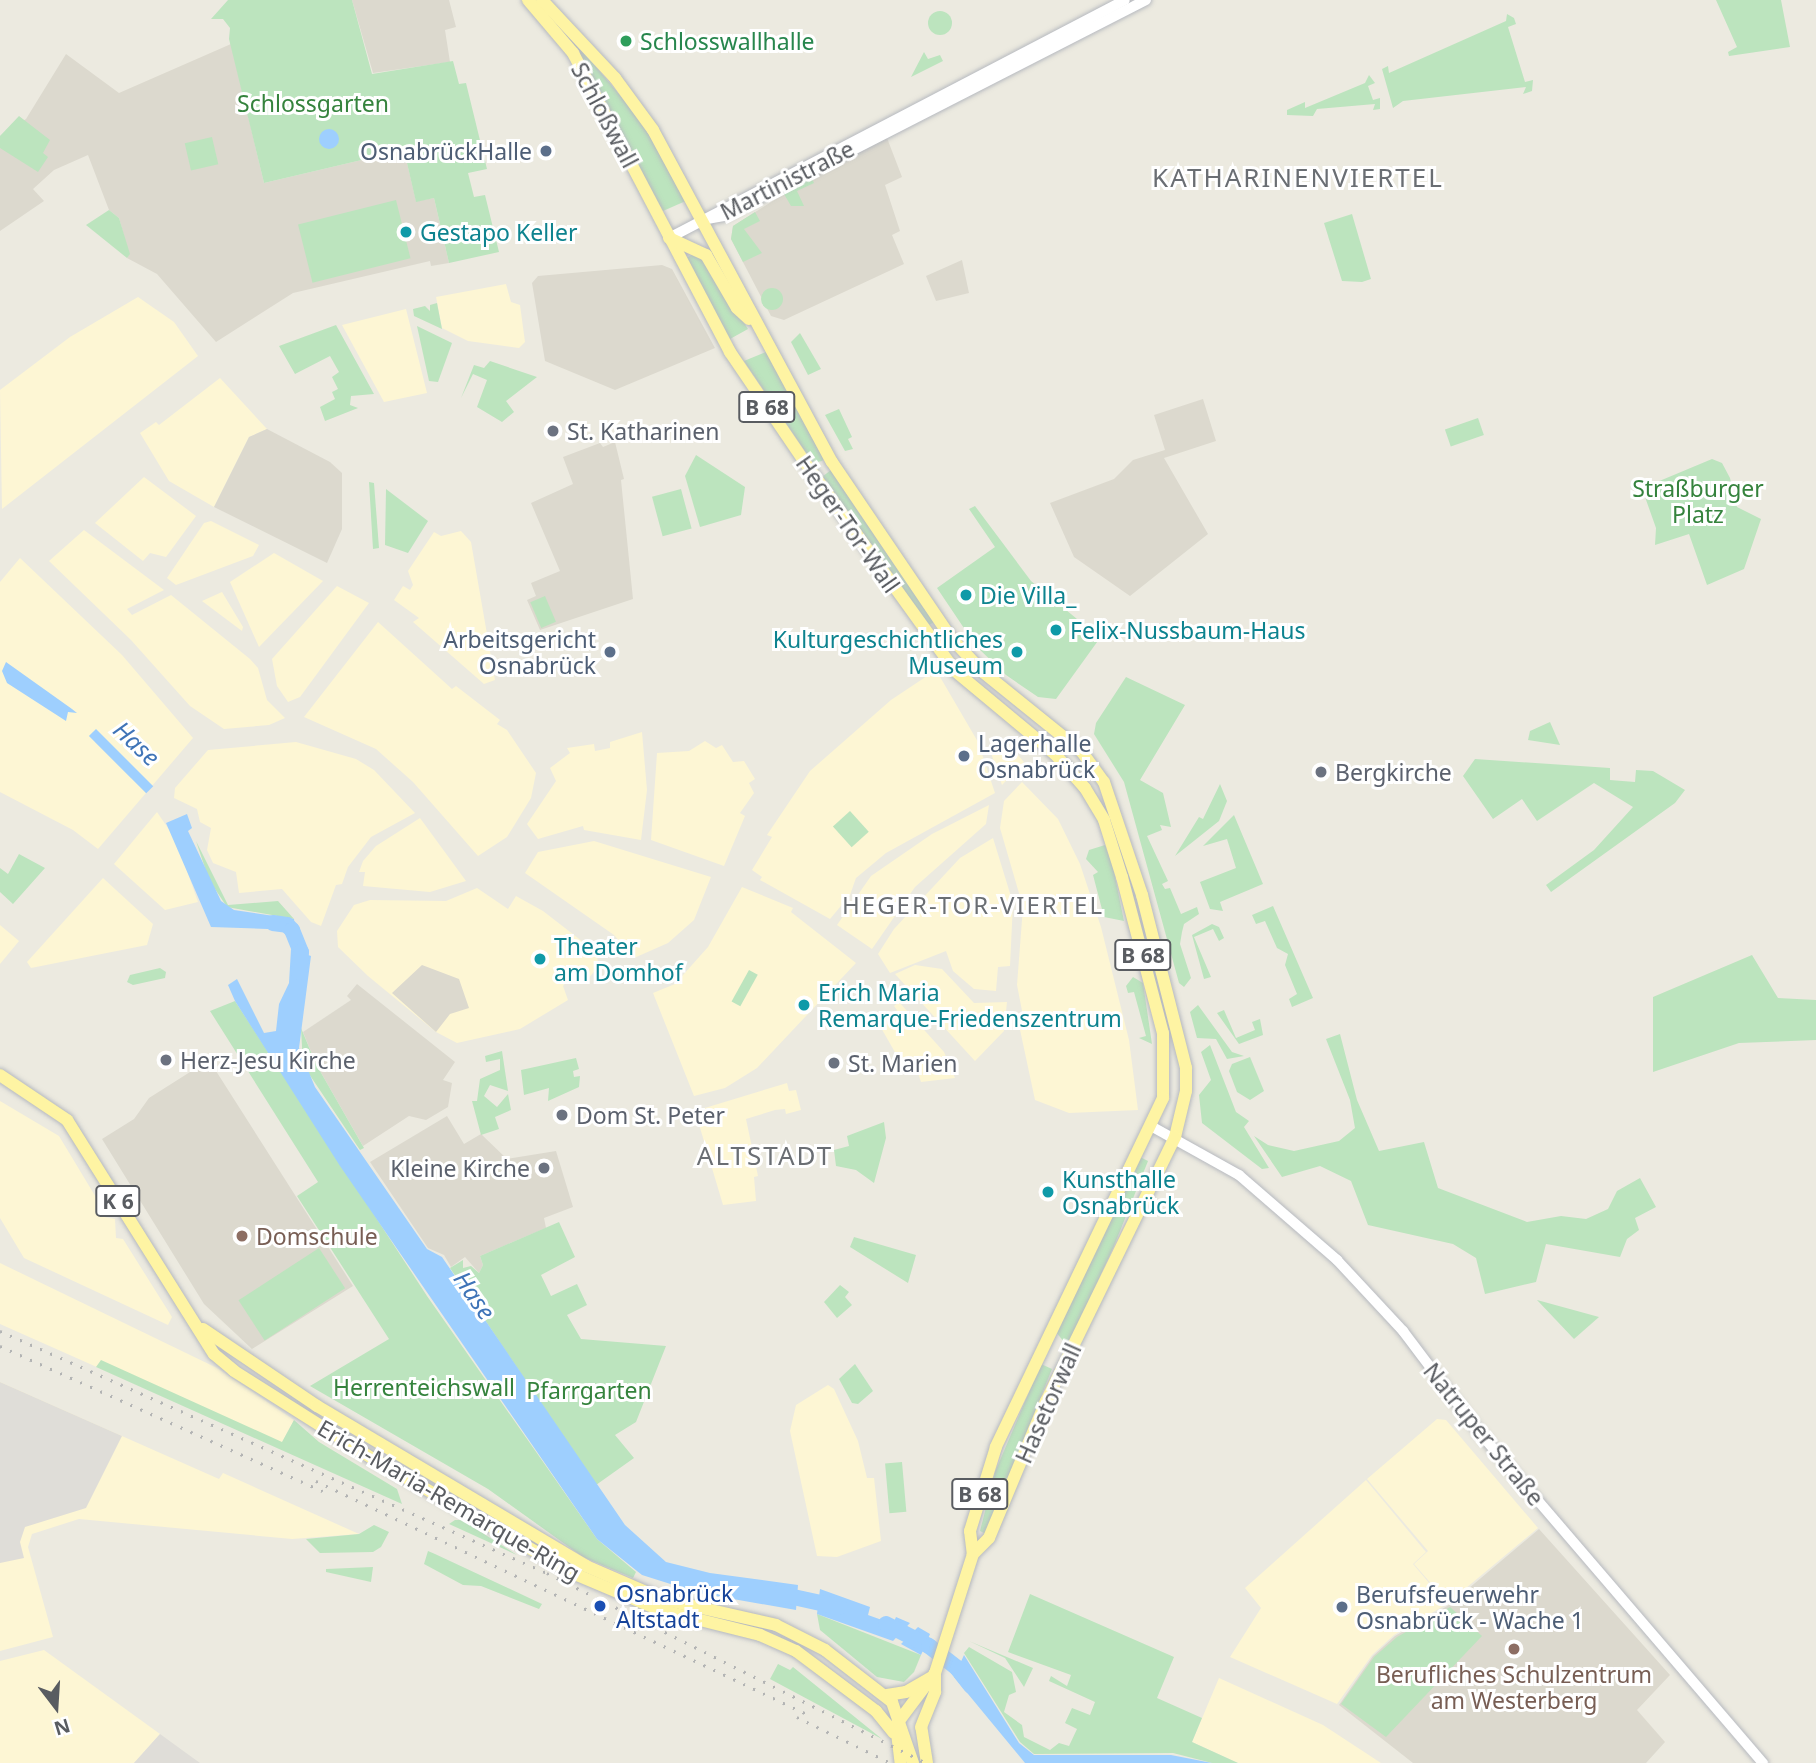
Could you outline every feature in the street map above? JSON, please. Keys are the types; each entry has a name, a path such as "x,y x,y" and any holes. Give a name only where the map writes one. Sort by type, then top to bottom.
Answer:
{"main road":[{"name":"Schloßwall","path":"528,0 577,60 669,238"},
{"name":"Schloßwall","path":"542,0 615,78 643,115 703,220"},
{"name":"Martinistraße","path":"703,220 1125,0"},
{"name":"Martinistraße","path":"703,220 724,216 1146,0"},
{"path":"669,238 703,220"},
{"name":"Heger-Tor-Wall","path":"703,220 832,462 952,639 984,672 1082,752 1104,782 1132,860 1186,1068 1186,1091 1175,1137"},
{"path":"669,238 706,255 737,308 758,327"},
{"name":"Heger-Tor-Wall","path":"669,238 730,352 930,641 978,692 1044,744 1067,766 1097,807 1122,877 1166,1049 1163,1098 1151,1126"},
{"name":"Erich-Maria-Remarque-Ring","path":"0,1075 58,1111 75,1131 214,1354 257,1388 509,1539 628,1598 784,1644 876,1711 894,1733"},
{"name":"Erich-Maria-Remarque-Ring","path":"0,1085 27,1090"},
{"name":"Natruper Straße","path":"1151,1126 1175,1137 1244,1179 1337,1261 1403,1331 1488,1442 1763,1763"},
{"name":"B 68","path":"974,1554 970,1531 996,1447 1151,1126"},
{"name":"Hasetorwall","path":"901,1719 936,1671 974,1554 989,1538 1046,1401 1175,1137"},
{"name":"Erich-Maria-Remarque-Ring","path":"197,1324 306,1400 586,1566 662,1599 789,1630 825,1650 887,1695 901,1719"},
{"path":"887,1695 906,1692 936,1671"},
{"name":"Hasetorwall","path":"924,1715 935,1692 936,1671"},
{"name":"Erich-Maria-Remarque-Ring","path":"876,1711 901,1719"},
{"path":"913,1763 901,1719 924,1715"},
{"name":"B 68","path":"924,1715 921,1735 926,1763"},
{"name":"B 68","path":"894,1733 901,1719"},
{"path":"894,1733 901,1763"}],"shaded area":[{"path":"352,0 449,0 456,27 445,30 450,62 373,73"},
{"path":"231,44 264,183 404,150 416,201 434,198 449,263 431,266 430,261 293,293 216,342 157,274 127,258 129,254 119,218 109,210 88,155 54,170 33,189 44,201 0,231 0,136 26,119 66,54 119,93"},
{"path":"887,138 902,177 885,185 900,231 892,235 904,264 784,320 771,316 731,239 733,226 811,177"},
{"path":"962,260 969,293 936,301 926,276"},
{"path":"662,265 672,269 715,348 615,390 545,361 532,283 538,276"},
{"path":"506,284 511,302 520,305 525,342 519,348 468,341 442,328 436,297"},
{"path":"138,297 174,322 198,356 2,509 0,390 70,337"},
{"path":"406,309 427,393 384,402 342,325"},
{"path":"220,378 267,429 249,437 214,507 169,481 140,433 156,422 159,425"},
{"path":"1203,399 1216,441 1164,458 1208,534 1130,596 1074,557 1050,503 1114,479 1133,460 1165,450 1154,415"},
{"path":"267,429 330,462 342,473 342,529 327,563 214,507 249,437"},
{"path":"615,442 624,479 621,480 633,599 540,630 527,600 536,596 531,583 560,571 531,503 573,484 563,457 600,443 603,447"},
{"path":"144,477 196,516 166,557 150,553 143,561 95,523"},
{"path":"211,521 259,545 253,556 176,585 167,578 204,523"},
{"path":"84,530 164,590 127,609 132,615 171,595 250,659 258,668 267,700 285,718 269,725 224,729 190,706 131,640 49,561"},
{"path":"461,531 471,542 495,680 484,684 413,622 419,618 394,600 403,586 410,590 413,585 408,571 434,532 441,536"},
{"path":"274,553 323,581 259,647 230,582"},
{"path":"20,558 122,655 193,738 98,849 73,830 0,792 0,582"},
{"path":"337,586 369,603 300,697 288,702 277,686 272,659"},
{"path":"222,592 243,627 242,631 202,601"},
{"path":"378,622 452,689 456,686 500,720 497,724 507,730 536,773 531,798 507,837 478,856 413,782 376,749 304,717"},
{"path":"936,670 978,742 995,793 886,853 856,878 850,895 830,919 760,880 762,877 752,870 772,837 767,835 810,771 891,700"},
{"path":"642,732 647,790 641,840 584,830 583,826 538,839 527,824 556,781 550,768 570,753 567,748 594,744 595,751 610,748 610,742"},
{"path":"1005,740 1024,762 1002,785 990,750"},
{"path":"705,741 716,748 722,745 733,762 744,761 755,779 749,783 754,793 740,813 745,816 724,866 651,840 657,753 689,751"},
{"path":"296,742 356,759 374,770 415,813 371,837 348,867 342,884 336,885 321,926 311,922 282,889 239,893 236,872 213,863 207,850 211,828 200,822 197,809 174,798 175,788 208,750"},
{"path":"1022,782 1058,819 1080,864 1101,927 1129,1040 1138,1110 1069,1113 1035,1100 1019,1025 1024,1021 1017,985 1023,907 1000,828 1004,801"},
{"path":"989,805 986,824 915,887 872,949 837,925 871,876 932,834"},
{"path":"157,812 176,840 198,902 165,910 114,864"},
{"path":"420,818 466,881 430,892 363,886 365,872 359,872 363,861 376,846"},
{"path":"993,838 1013,903 1010,966 998,967 996,991 974,989 953,971 946,951 890,973 878,954 894,929 960,858"},
{"path":"594,841 711,877 694,920 668,943 634,958 614,935 525,873 538,852"},
{"path":"103,878 153,924 147,945 31,968 27,962"},
{"path":"742,887 793,908 791,912 856,963 757,1068 725,1088 694,1096 653,993 675,984 708,947"},
{"path":"477,888 508,909 516,896 543,911 596,952 599,966 586,981 567,981 563,986 568,1000 520,1029 457,1043 436,1032 368,976 338,947 337,931 354,905 370,900 446,901"},
{"path":"0,925 19,941 0,964"},
{"path":"422,965 459,979 469,1008 450,1014 436,1032 392,993"},
{"path":"915,965 942,969 974,1003 1007,1002 1004,1031 975,1061 895,974"},
{"path":"357,984 455,1062 443,1080 452,1083 448,1107 426,1120 409,1116 363,1146 316,1064 303,1032 351,1000 347,996"},
{"path":"899,1002 944,1052 955,1078 921,1082 915,1064 904,1068 880,1026 897,1010 894,1006"},
{"name":"Domschule","path":"209,1060 353,1286 252,1349 204,1304 102,1139 134,1119 149,1098"},
{"path":"787,1083 789,1091 796,1090 801,1110 786,1114 785,1109 775,1110 746,1119 758,1176 754,1177 756,1201 723,1205 695,1111"},
{"path":"0,1101 59,1136 97,1199 99,1216 115,1219 116,1238 123,1239 172,1317 168,1325 24,1258 0,1218"},
{"path":"447,1116 464,1144 481,1134 507,1159 556,1151 573,1207 544,1218 546,1228 480,1256 483,1265 479,1273 465,1257 451,1267 444,1255 428,1248 370,1162"},
{"path":"0,1263 217,1368 294,1420 279,1448 0,1324"},
{"path":"0,1382 219,1479 223,1473 359,1534 292,1539 79,1519 32,1534 28,1547 53,1637 0,1651"},
{"path":"0,1382 122,1436 86,1508 25,1527 20,1542 24,1558 0,1563"},
{"path":"828,1385 834,1389 858,1441 867,1478 874,1478 881,1541 837,1557 817,1556 790,1431 796,1405"},
{"path":"1437,1419 1446,1420 1538,1528 1448,1603 1414,1564 1428,1551 1367,1479"},
{"path":"1366,1480 1426,1552 1413,1564 1447,1604 1394,1635 1372,1655 1337,1704 1230,1657 1261,1608 1245,1588"},
{"name":"Berufliches Schulzentrum am Westerberg","path":"1539,1529 1670,1675 1637,1710 1665,1742 1646,1763 1413,1763 1339,1705 1373,1656 1395,1636 1449,1605"},
{"path":"44,1650 160,1734 134,1763 0,1763 0,1661"},
{"path":"1219,1678 1323,1725 1381,1763 1238,1763 1192,1742"},
{"path":"160,1734 182,1750 200,1763 134,1763"}],"green space":[{"name":"Schlossgarten","path":"228,0 352,0 372,74 453,61 459,84 466,83 487,169 468,173 474,197 485,195 499,252 449,263 434,198 416,202 404,150 264,183 229,39 230,28 223,19 211,19"},
{"path":"1716,0 1781,0 1790,47 1729,56 1728,52 1737,47"},
{"path":"940,11 948,15 952,23 948,31 940,35 932,31 928,23 932,15"},
{"path":"1507,14 1514,18 1516,24 1508,27 1525,82 1533,80 1532,91 1523,94 1526,87 1403,101 1393,108 1382,69 1388,66 1389,73 1506,21"},
{"path":"563,28 640,119 688,200 663,211"},
{"path":"924,52 928,59 940,55 943,61 911,77"},
{"path":"1369,75 1375,83 1368,86 1373,100 1380,98 1380,109 1373,110 1375,104 1317,109 1313,116 1287,115 1287,110 1305,102 1305,108 1365,83"},
{"path":"19,116 50,140 43,153 48,157 38,172 0,148 0,136"},
{"path":"212,137 218,164 191,171 185,143"},
{"path":"811,177 814,183 797,191 804,206 791,206 784,194"},
{"path":"396,200 411,258 313,283 298,224"},
{"path":"109,210 119,218 130,254 127,258 86,225"},
{"path":"755,212 760,221 744,229 762,253 743,262 731,239 733,226"},
{"path":"1352,214 1371,279 1362,282 1342,281 1324,223"},
{"path":"698,252 748,329 730,339 686,258"},
{"path":"768,288 776,288 783,295 783,303 776,310 768,310 761,303 761,295"},
{"path":"437,303 442,329 414,316 413,309 425,306 430,311 430,305"},
{"path":"336,325 374,394 351,396 350,405 358,408 325,421 320,407 335,399 332,392 338,389 332,377 339,372 330,356 295,374 279,346"},
{"path":"417,326 452,343 438,382 429,381"},
{"path":"800,333 821,369 808,375 791,342"},
{"path":"766,352 825,458 822,461 813,463 744,361"},
{"path":"490,361 537,377 506,401 514,412 502,422 477,407 487,380 473,374 461,398 474,365 484,368"},
{"path":"839,409 852,437 848,439 853,449 845,451 825,415"},
{"path":"1478,418 1484,435 1451,446 1445,429"},
{"path":"696,455 745,487 741,515 700,527 685,476"},
{"name":"Straßburger Platz","path":"1712,459 1722,463 1730,478 1737,507 1761,519 1744,569 1707,585 1689,534 1655,545 1656,528 1645,497 1648,487"},
{"path":"831,470 935,622 928,625 822,477"},
{"path":"369,482 374,483 379,548 373,549"},
{"path":"386,489 428,521 408,553 385,545"},
{"path":"681,489 692,529 663,536 652,497"},
{"path":"975,506 1031,581 1100,638 1056,699 1038,697 1006,675 976,646 937,588 995,547 969,509"},
{"path":"545,596 556,622 541,628 530,602"},
{"path":"1126,677 1185,705 1140,780 1163,793 1171,827 1160,825 1162,830 1147,836 1168,881 1162,884 1165,889 1170,888 1181,914 1197,907 1199,914 1184,924 1182,932 1180,944 1191,978 1184,987 1179,983 1124,782 1094,734 1096,723"},
{"path":"1550,722 1560,745 1528,740 1530,731"},
{"path":"1475,759 1610,768 1610,780 1635,782 1636,770 1653,771 1685,790 1675,803 1551,892 1546,885 1594,850 1633,807 1594,783 1537,821 1522,799 1493,819 1463,776"},
{"path":"1220,784 1227,801 1219,821 1175,856 1199,817 1203,819"},
{"path":"850,811 869,832 852,847 833,826"},
{"path":"1234,815 1263,884 1220,902 1223,911 1210,909 1200,882 1236,868 1227,839 1203,846"},
{"path":"196,841 228,905 278,901 294,919 227,907 209,880"},
{"path":"1105,845 1113,867 1124,921 1104,917 1093,875 1098,872 1086,859 1089,850"},
{"path":"19,854 45,868 13,904 0,892 0,868 8,874"},
{"path":"1273,906 1313,998 1292,1007 1289,999 1297,994 1285,965 1288,954 1277,948 1265,921 1256,924 1252,915"},
{"path":"1212,924 1219,927 1224,938 1219,941 1213,929 1194,937 1211,977 1204,979 1192,935"},
{"path":"1752,955 1778,998 1816,1000 1816,1040 1739,1043 1653,1072 1653,997"},
{"path":"160,968 166,972 165,978 133,985 127,982 130,975"},
{"path":"749,970 758,975 740,1006 732,1001"},
{"path":"1133,977 1143,983 1152,1044 1139,1038 1146,1036 1134,992 1128,993 1126,986"},
{"name":"Herrenteichswall","path":"235,1001 427,1296 597,1539 636,1572 633,1578 583,1557 488,1489 310,1386 389,1339 297,1196 318,1182 210,1011"},
{"path":"1198,1005 1232,1052 1244,1056 1227,1059 1216,1039 1197,1038 1190,1012"},
{"path":"1224,1010 1236,1038 1255,1030 1252,1022 1260,1019 1263,1035 1239,1044 1217,1013"},
{"path":"301,1028 316,1064 364,1148 360,1150 303,1065"},
{"path":"1340,1034 1357,1100 1379,1151 1424,1142 1438,1188 1527,1222 1561,1216 1586,1219 1608,1209 1617,1191 1640,1178 1656,1207 1635,1218 1639,1230 1627,1239 1620,1257 1546,1244 1536,1282 1485,1294 1476,1258 1453,1244 1368,1225 1351,1181 1320,1166 1282,1177 1254,1136 1268,1145 1294,1151 1339,1141 1355,1128 1350,1100 1326,1039"},
{"path":"1210,1045 1236,1112 1249,1121 1244,1127 1269,1168 1262,1169 1202,1123 1199,1095 1211,1080 1201,1052"},
{"path":"502,1051 508,1091 490,1085 484,1096 497,1107 508,1094 511,1110 495,1117 499,1129 481,1135 472,1101 477,1101 480,1079 500,1070 500,1059 486,1062 485,1056"},
{"path":"1250,1057 1264,1091 1250,1100 1237,1092 1229,1071 1232,1064"},
{"path":"576,1058 579,1069 573,1071 574,1077 580,1076 579,1087 548,1101 549,1088 524,1095 521,1070"},
{"path":"884,1122 886,1138 874,1183 856,1170 836,1166 834,1150 849,1146 847,1136"},
{"path":"1140,1157 1148,1161 1114,1246 1071,1339 1064,1342 1056,1332"},
{"name":"Pfarrgarten","path":"559,1222 575,1257 541,1275 551,1296 577,1284 587,1305 567,1315 581,1339 666,1346 636,1422 615,1435 634,1458 596,1485 450,1268 463,1260 463,1268 471,1266 479,1273 483,1265 480,1256"},
{"path":"854,1237 916,1255 908,1283 850,1247"},
{"path":"319,1248 345,1288 265,1341 238,1300"},
{"path":"840,1285 849,1292 845,1297 852,1305 837,1318 824,1302"},
{"path":"1537,1300 1599,1317 1574,1339"},
{"path":"101,1360 282,1442 294,1420 319,1442 397,1489 402,1504 96,1367"},
{"path":"855,1364 873,1391 858,1404 852,1403 839,1379"},
{"path":"1041,1364 1052,1369 986,1534 980,1531 995,1472"},
{"path":"902,1462 906,1512 889,1513 885,1463"},
{"path":"462,1520 517,1555 449,1524"},
{"path":"374,1525 389,1532 381,1547 373,1552 320,1553 306,1539 359,1534"},
{"path":"428,1551 542,1604 539,1609 481,1586 463,1585 424,1564"},
{"path":"373,1567 371,1582 326,1572 326,1569"},
{"path":"1030,1594 1174,1657 1157,1698 1202,1718 1192,1742 1238,1763 1212,1763 1173,1753 1034,1754 1020,1742 964,1653 969,1647 1012,1672 1016,1692 1009,1695 1004,1712 1022,1725 1024,1737 1050,1750 1059,1743 1069,1746 1077,1729 1065,1723 1072,1708 1090,1715 1095,1702 1049,1681 1051,1676 1067,1686 1071,1675 1008,1652"},
{"path":"1450,1607 1482,1636 1386,1737 1341,1704 1374,1657 1397,1637"},
{"path":"817,1614 921,1655 914,1672 904,1682 877,1677 820,1630"},
{"path":"969,1641 1033,1668 1024,1687 1005,1658"},
{"path":"778,1664 790,1670 793,1667 882,1739 770,1679"}],"water":[{"path":"329,129 336,132 339,139 336,146 329,149 322,146 319,139 322,132"},
{"path":"6,662 77,713 68,712 66,721 7,683 2,671"},
{"path":"96,729 153,786 146,793 89,736"},
{"path":"187,814 192,828 188,831 221,901 234,910 294,919 295,930 211,927 166,823"},
{"path":"291,949 311,956 299,1048 315,1087 427,1249 442,1257 625,1525 666,1562 710,1573 798,1585 796,1610 699,1593 642,1575 597,1539 340,1166 235,1001 228,985 237,979 264,1033 276,1031 279,1004 289,983"},
{"path":"820,1589 870,1607 868,1615 893,1624 896,1617 910,1623 893,1641 817,1614"},
{"path":"918,1627 930,1634 921,1655 901,1644"},
{"path":"964,1655 1019,1743 1034,1755 1171,1755 1212,1763 1025,1763 954,1677"}],"waterway":[{"name":"Hase","path":"273,923 287,925 292,930 301,952 299,972"},
{"name":"Hase","path":"775,1593 839,1607"},
{"path":"886,1624 929,1646 957,1668 971,1686"}],"railway":[{"path":"0,1331 547,1573 926,1763"},
{"path":"0,1346 323,1491"},
{"path":"316,1481 809,1715"},
{"path":"797,1717 891,1763"}],"place":[{"name":"Schlosswallhalle","path":"626,41"},
{"name":"OsnabrückHalle","path":"546,151"},
{"name":"Gestapo Keller","path":"406,232"},
{"name":"St. Katharinen","path":"553,431"},
{"name":"Die Villa_","path":"966,595"},
{"name":"Felix-Nussbaum-Haus","path":"1056,630"},
{"name":"Arbeitsgericht Osnabrück","path":"610,652"},
{"name":"Kulturgeschichtliches Museum","path":"1017,652"},
{"name":"Lagerhalle Osnabrück","path":"964,756"},
{"name":"Bergkirche","path":"1321,772"},
{"name":"Theater am Domhof","path":"540,959"},
{"name":"Erich Maria Remarque-Friedenszentrum","path":"804,1005"},
{"name":"Herz-Jesu Kirche","path":"166,1060"},
{"name":"St. Marien","path":"834,1063"},
{"name":"Dom St. Peter","path":"562,1115"},
{"name":"Kleine Kirche","path":"544,1168"},
{"name":"Kunsthalle Osnabrück","path":"1048,1192"},
{"name":"Domschule","path":"242,1236"},
{"name":"Osnabrück Altstadt","path":"600,1606"},
{"name":"Berufsfeuerwehr Osnabrück - Wache 1","path":"1342,1607"},
{"name":"Berufliches Schulzentrum am Westerberg","path":"1514,1649"}],"district":[{"name":"KATHARINENVIERTEL","path":"1298,178"},
{"name":"HEGER-TOR-VIERTEL","path":"973,905"},
{"name":"ALTSTADT","path":"765,1156"}]}
